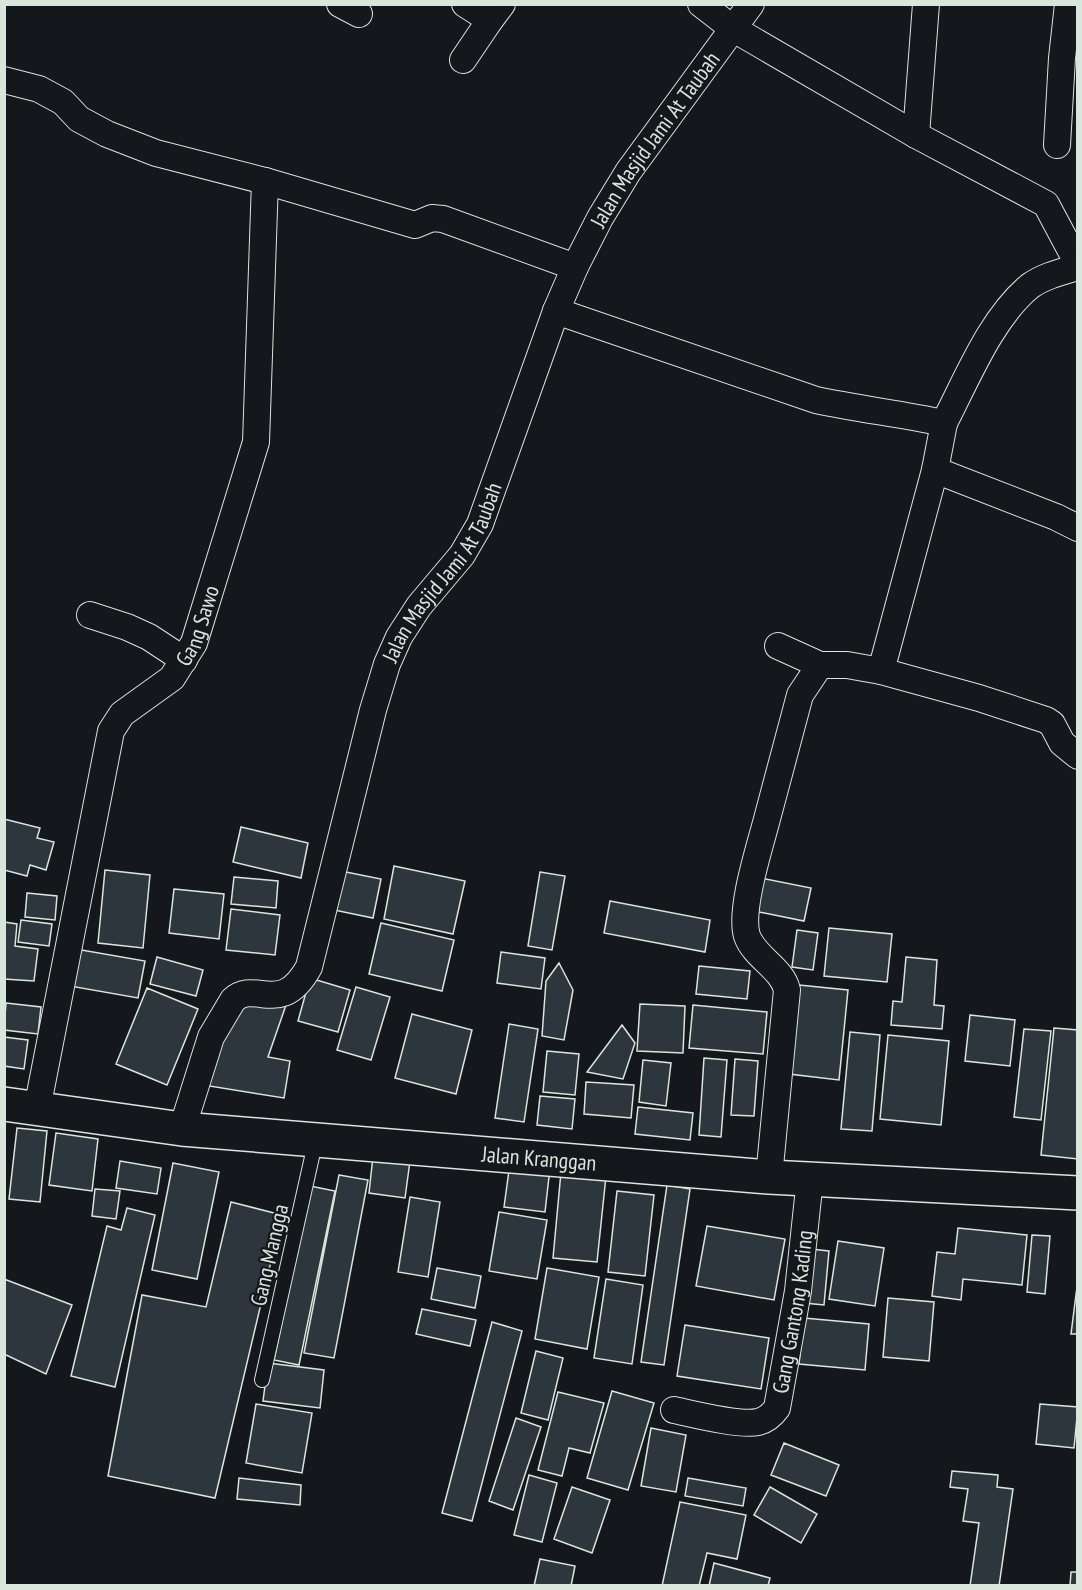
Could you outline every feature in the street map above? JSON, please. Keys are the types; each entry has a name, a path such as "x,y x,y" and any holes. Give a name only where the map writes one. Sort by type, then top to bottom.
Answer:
{"main road":[{"name":"Jalan Kranggan","path":"4,1104 182,1129 769,1177 1077,1193"}],"street":[{"path":"463,60 496,12 465,4"},
{"path":"701,4 732,28 916,135 1046,204 1077,266 1051,275 1032,285 1015,301 993,330 944,423 936,471 881,671"},
{"name":"Jalan Masjid Jami At Taubah","path":"182,1129 211,1037 232,1000 247,993 269,996 286,992 299,983 309,968 373,710 387,664 399,637 419,606 462,555 480,525 556,311 600,218 628,172 751,4"},
{"path":"916,135 926,4"},
{"path":"1057,145 1070,58 1068,4"},
{"path":"4,80 39,89 63,102 79,119 107,134 156,153 265,181 415,225 432,218 444,219 575,267"},
{"name":"Gang Sawo","path":"37,1109 111,731 122,714 172,678 194,643 256,442 265,181"},
{"path":"556,311 816,400 944,423"},
{"path":"936,471 1056,517 1077,528"},
{"path":"90,615 149,637 184,660"},
{"path":"778,646 820,665 847,665 881,671 979,698 1046,720 1052,724 1062,743 1077,756"},
{"path":"769,1177 787,990 784,980 763,959 747,935 746,907 755,863 800,695 820,665"},
{"name":"Gang Gantong Kading","path":"674,1410 721,1420 756,1422 773,1414 777,1408 798,1291 810,1179"}],"lane":[{"name":"Gang Mangga","path":"262,1380 316,1139"}],"building":[{"path":"4,819 40,828 37,838 54,842 46,870 30,865 27,876 4,870"},
{"path":"241,827 308,843 301,878 233,862"},
{"path":"394,866 465,881 453,934 384,919"},
{"path":"105,870 150,875 143,948 98,943"},
{"path":"341,871 381,879 373,918 334,910"},
{"path":"540,872 565,876 552,950 528,946"},
{"path":"234,877 278,881 276,908 231,904"},
{"path":"761,878 811,888 804,921 754,911"},
{"path":"174,889 224,894 219,939 169,933"},
{"path":"27,893 57,896 55,920 25,917"},
{"path":"610,901 710,920 705,952 604,933"},
{"path":"231,909 280,915 275,955 226,950"},
{"path":"21,920 52,924 49,946 18,942"},
{"path":"4,922 17,924 15,946 38,949 34,981 4,979"},
{"path":"381,923 454,940 442,991 369,974"},
{"path":"829,928 892,934 887,982 824,976"},
{"path":"797,930 818,933 813,970 792,967"},
{"path":"70,948 145,961 138,998 64,985"},
{"path":"501,952 545,958 541,989 497,983"},
{"path":"157,957 203,970 196,996 150,984"},
{"path":"906,957 937,960 934,1005 944,1006 942,1029 891,1025 893,1001 902,1002"},
{"path":"559,963 573,990 564,1040 542,1036 546,981"},
{"path":"699,966 750,971 747,999 696,994"},
{"path":"310,978 350,990 338,1032 298,1021"},
{"path":"799,985 848,990 839,1080 789,1074"},
{"path":"356,987 390,997 371,1060 337,1050"},
{"path":"147,988 198,1009 167,1085 116,1064"},
{"path":"241,998 286,1005 268,1057 290,1061 284,1098 203,1085"},
{"path":"6,1003 41,1007 38,1034 4,1030"},
{"path":"640,1004 685,1006 683,1053 637,1051"},
{"path":"693,1005 767,1012 763,1054 689,1048"},
{"path":"412,1014 472,1030 456,1094 395,1078"},
{"path":"970,1015 1015,1020 1010,1066 965,1061"},
{"path":"509,1024 538,1029 524,1122 495,1118"},
{"path":"622,1025 635,1043 623,1079 587,1072"},
{"path":"1054,1028 1078,1030 1078,1159 1041,1155"},
{"path":"1024,1029 1051,1031 1041,1120 1014,1117"},
{"path":"850,1032 880,1035 872,1131 841,1129"},
{"path":"888,1035 949,1041 941,1125 880,1119"},
{"path":"4,1037 28,1040 24,1069 4,1066"},
{"path":"547,1051 579,1054 575,1095 543,1092"},
{"path":"704,1058 727,1060 721,1137 699,1135"},
{"path":"735,1059 758,1061 754,1116 731,1115"},
{"path":"643,1060 671,1063 666,1106 639,1102"},
{"path":"586,1082 634,1085 631,1118 584,1114"},
{"path":"540,1096 575,1099 572,1129 537,1125"},
{"path":"638,1107 693,1113 690,1140 635,1134"},
{"path":"17,1128 47,1131 40,1202 9,1199"},
{"path":"56,1133 98,1139 92,1191 49,1185"},
{"path":"373,1156 410,1161 405,1198 369,1193"},
{"path":"120,1161 161,1168 157,1194 116,1188"},
{"path":"173,1163 219,1172 197,1279 152,1270"},
{"path":"510,1163 550,1168 545,1212 504,1207"},
{"path":"561,1172 606,1176 597,1262 553,1258"},
{"path":"339,1175 368,1180 334,1358 304,1353"},
{"path":"667,1185 690,1189 664,1365 641,1362"},
{"path":"310,1186 335,1191 299,1365 274,1360"},
{"path":"95,1189 120,1191 116,1219 92,1216"},
{"path":"617,1191 654,1195 645,1276 608,1272"},
{"path":"410,1197 440,1202 428,1277 398,1272"},
{"path":"231,1202 282,1215 215,1498 108,1476 142,1295 206,1307"},
{"path":"127,1208 155,1215 115,1387 71,1376 107,1226 121,1230"},
{"path":"499,1212 547,1220 537,1279 489,1271"},
{"path":"707,1226 785,1239 774,1300 696,1286"},
{"path":"958,1228 1027,1235 1022,1285 963,1279 961,1300 932,1296 937,1252 955,1254"},
{"path":"1032,1235 1050,1236 1045,1294 1027,1292"},
{"path":"838,1241 884,1248 875,1306 829,1299"},
{"path":"810,1249 829,1251 824,1305 804,1303"},
{"path":"437,1268 481,1276 475,1308 431,1299"},
{"path":"547,1268 599,1277 587,1349 535,1339"},
{"path":"4,1279 72,1305 46,1374 4,1354"},
{"path":"606,1279 643,1285 632,1364 594,1358"},
{"path":"1077,1287 1078,1334 1071,1334"},
{"path":"888,1298 934,1302 929,1361 883,1357"},
{"path":"422,1309 476,1320 470,1346 416,1334"},
{"path":"804,1318 869,1324 865,1370 799,1364"},
{"path":"492,1322 522,1331 472,1521 442,1513"},
{"path":"685,1325 769,1338 761,1389 677,1376"},
{"path":"536,1351 563,1358 548,1420 521,1413"},
{"path":"268,1363 324,1370 320,1408 263,1401"},
{"path":"612,1391 654,1403 628,1490 587,1478"},
{"path":"558,1392 604,1403 590,1453 569,1448 562,1476 538,1470"},
{"path":"256,1404 312,1413 302,1473 246,1463"},
{"path":"1040,1404 1078,1407 1074,1448 1036,1444"},
{"path":"516,1418 541,1427 513,1510 489,1501"},
{"path":"651,1428 686,1435 676,1492 641,1486"},
{"path":"784,1443 839,1465 826,1496 771,1475"},
{"path":"952,1471 998,1475 997,1487 1013,1489 999,1586 970,1586 979,1523 963,1521 968,1489 950,1487"},
{"path":"529,1475 557,1483 542,1542 514,1535"},
{"path":"239,1478 301,1485 300,1505 237,1499"},
{"path":"688,1478 746,1488 743,1506 685,1496"},
{"path":"572,1487 610,1500 592,1553 554,1539"},
{"path":"770,1487 817,1514 801,1543 754,1515"},
{"path":"680,1502 746,1515 737,1559 707,1553 699,1586 662,1586"},
{"path":"540,1559 575,1566 571,1586 534,1586"},
{"path":"714,1563 770,1578 768,1586 709,1586"},
{"path":"1071,1572 1078,1572 1078,1586 1070,1586"}]}
